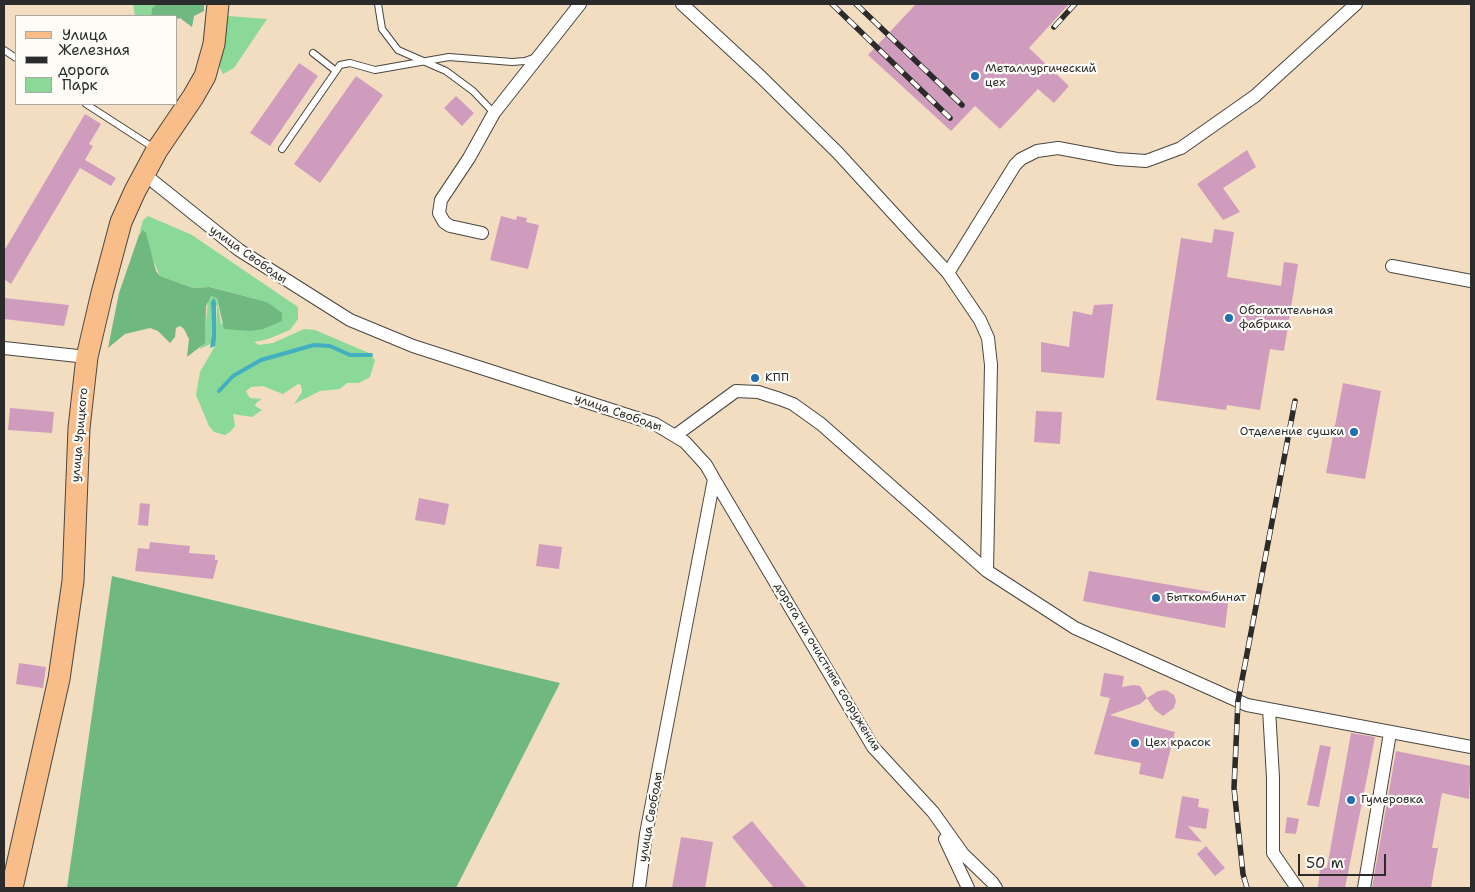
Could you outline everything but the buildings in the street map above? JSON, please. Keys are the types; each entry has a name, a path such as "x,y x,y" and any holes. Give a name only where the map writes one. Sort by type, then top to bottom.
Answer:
{"main road":[{"name":"улица Урицкого","path":"12,888 59,679 67,627 73,580 77,446 87,357 121,222 157,150 193,97 204,76 214,44 218,4"}],"street":[{"path":"482,233 450,226 441,218 439,208 441,200 469,158 494,113 580,4"},
{"path":"682,4 761,77 838,153 948,273 980,320 988,338 990,350 987,571"},
{"path":"948,273 1015,165 1021,159 1037,151 1058,148 1117,159 1146,161 1181,148 1255,96 1356,4"},
{"name":"улица Свободы","path":"144,174 239,250 350,320 413,346 655,424 676,435 696,453 714,478 646,834 639,888"},
{"path":"1392,266 1471,281"},
{"path":"4,348 87,357"},
{"path":"676,435 736,391 758,392 793,404 822,424 987,571 1075,628 1247,705 1471,747"},
{"name":"дорога на очистные сооружения","path":"714,478 873,747 933,812 963,854 996,888"},
{"path":"1269,710 1273,778 1273,852 1296,888"},
{"path":"1364,888 1390,733"},
{"path":"933,812 968,888"}],"lane":[{"path":"378,4 379,20 386,37 398,50 446,71 473,91 494,113"},
{"path":"4,50 15,57"},
{"path":"313,53 336,71"},
{"path":"282,148 336,71 344,63 356,64 374,70 420,61 462,57 512,62 525,61 538,56"},
{"path":"88,105 157,150"}],"green space":[{"path":"133,4 157,4 152,8 151,15 135,15"},
{"path":"157,4 204,4 204,11 194,16 192,27 178,18 178,15 151,15 152,8"},
{"path":"228,16 267,19 234,68 223,74 219,66"},
{"path":"148,216 192,235 298,307 298,319 290,330 268,339 254,342 259,345 273,343 304,329 315,330 369,353 375,360 370,377 359,383 347,383 340,389 320,391 294,404 302,392 301,385 298,384 283,394 263,386 251,387 246,391 250,398 262,399 255,406 262,410 252,417 233,414 235,426 231,431 225,435 214,432 209,426 196,395 200,372 215,346 217,306 211,305 212,341 200,349 205,336 208,299 211,296 217,298 221,324 267,302 211,287 193,288 160,276 141,231 139,235 143,220"},
{"path":"143,230 146,233 156,271 160,276 193,288 210,287 267,302 282,313 282,321 263,329 251,331 224,329 217,298 211,296 206,306 205,343 187,357 189,339 184,329 180,326 176,328 175,337 170,343 158,331 150,328 125,334 108,348 119,293 139,235"},
{"path":"112,576 560,683 456,888 67,888"}],"water":[{"path":"214,298 216,302 216,339 215,346 210,348 212,335 211,302"}],"waterway":[{"path":"219,391 233,376 261,360 314,345 330,346 350,355 371,355"}],"railway":[{"path":"832,4 950,118"},
{"path":"856,4 962,105"},
{"path":"1054,27 1075,4"},
{"path":"1247,888 1243,874 1234,788 1238,701 1295,401"}],"place":[{"name":"Металлургический цех","path":"975,76"},
{"name":"Обогатительная фабрика","path":"1229,318"},
{"name":"КПП","path":"755,378"},
{"name":"Отделение сушки","path":"1354,432"},
{"name":"Быткомбинат","path":"1156,598"},
{"name":"Цех красок","path":"1135,743"},
{"name":"Гумеровка","path":"1351,800"}]}
